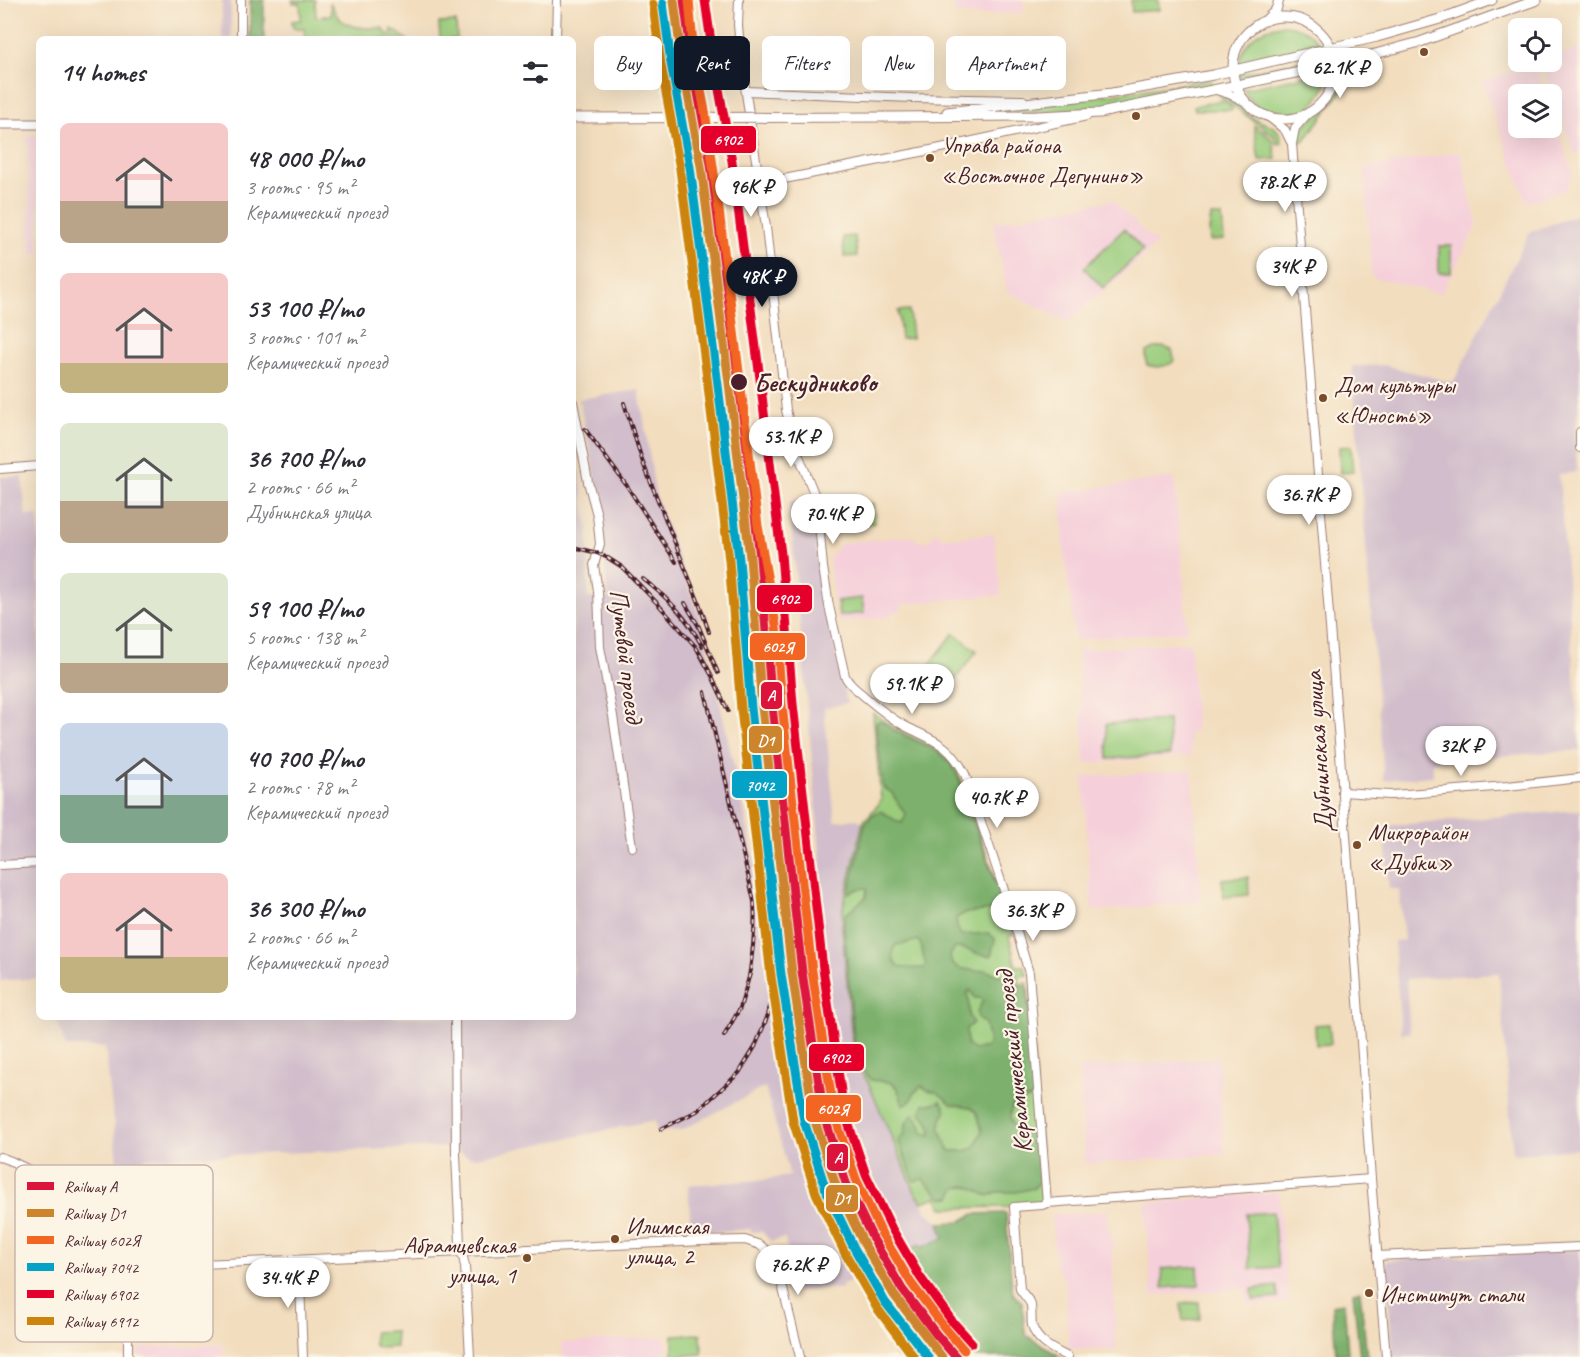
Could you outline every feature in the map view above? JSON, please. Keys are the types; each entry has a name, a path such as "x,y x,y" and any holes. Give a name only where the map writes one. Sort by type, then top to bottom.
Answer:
{"main road":[{"path":"1281,0 1289,12 1301,21 1316,30 1326,40 1334,65 1333,79 1328,92 1310,112 1290,118 1269,117 1246,102 1236,86 1233,71 1234,57 1247,33 1276,10 1281,0"},
{"path":"903,117 1158,86 1330,49 1423,24 1492,0"},
{"path":"576,118 1072,116 1100,113 1334,65 1420,42 1537,0"},
{"path":"1262,23 1278,18 1301,21"},
{"path":"0,124 36,124"}],"street":[{"path":"241,0 241,36"},
{"path":"556,0 556,36"},
{"name":"Керамический проезд","path":"739,0 739,41 768,248 786,410 795,446 817,501 824,577 845,676 850,684 887,714 948,749 955,757 969,785 1029,973 1047,1203"},
{"path":"1216,90 1234,95 1246,102"},
{"path":"746,92 922,99 1050,100"},
{"path":"1292,144 1296,128 1310,112"},
{"path":"759,184 941,148 1100,113"},
{"path":"1269,117 1285,130 1292,144"},
{"name":"Дубнинская улица","path":"1292,144 1386,1357"},
{"name":"Путевой проезд","path":"576,418 588,482 597,515 600,544 594,566 598,591 600,646 632,847"},
{"path":"1580,432 1580,448"},
{"path":"0,469 36,466"},
{"path":"1342,792 1407,794 1580,778"},
{"path":"0,865 36,863"},
{"path":"455,1020 455,1130 460,1244 465,1266 470,1357"},
{"path":"0,1158 19,1165"},
{"path":"1068,1357 1043,1342 1035,1334 1030,1304 1020,1289 1014,1207 1371,1179"},
{"path":"213,1264 733,1240 753,1242 766,1249 776,1263 800,1357"},
{"path":"1377,1257 1580,1247"},
{"path":"299,1260 303,1357"}],"shaded area":[{"path":"222,0 231,0 231,36 222,36"},
{"path":"954,0 1023,0 1024,12 971,16 955,14"},
{"path":"1580,48 1580,152 1575,154 1562,119 1562,84 1549,84 1545,72 1562,72 1562,55"},
{"path":"1509,72 1537,72 1541,84 1508,84 1508,138 1561,138 1573,173 1566,189 1527,203 1482,82"},
{"path":"27,136 36,136 36,253 31,254"},
{"path":"1460,152 1477,225 1441,294 1372,277 1364,168"},
{"path":"1112,200 1157,244 1068,322 1007,291 993,223"},
{"path":"1580,214 1580,396 1575,435 1577,471 1559,474 1580,750 1433,761 1433,776 1384,780 1352,366 1385,365 1453,383 1530,232"},
{"path":"639,390 656,497 703,627 779,968 799,1093 794,1096 851,1282 842,1284 842,1289 821,1288 797,1292 793,1265 784,1238 771,1242 762,1232 751,1232 751,1229 691,1233 688,1185 790,1176 765,1087 682,1130 657,1132 655,1120 478,1157 469,1157 449,1147 143,1158 143,1165 117,1165 105,1047 66,1047 56,1020 576,1020 576,449 588,530 588,598 608,598 596,480 579,399"},
{"path":"22,476 26,516 36,515 36,978 0,981 0,477"},
{"path":"1174,477 1187,631 1075,640 1064,547 1061,493"},
{"path":"813,500 818,569 847,703 824,708 835,821 857,819 863,822 843,907 842,927 854,1062 868,1082 915,1192 928,1213 939,1223 945,1238 921,1248 919,1244 897,1255 836,1078 806,883 822,874 789,502"},
{"path":"939,533 940,538 991,534 994,536 1001,595 903,604 900,611 895,611 890,617 839,621 829,558 842,543 912,536 918,542 930,541 933,534"},
{"path":"1190,642 1196,731 1189,732 1191,756 1085,763 1077,650"},
{"path":"1192,770 1201,902 1092,911 1083,777"},
{"path":"1580,810 1580,1149 1513,1154 1499,973 1406,979 1410,1033 1401,1033 1394,941 1404,940 1399,889 1389,889 1384,826"},
{"path":"1218,1058 1225,1154 1085,1164 1079,1068"},
{"path":"1279,1192 1288,1303 1246,1305 1245,1289 1152,1295 1145,1203"},
{"path":"1108,1211 1108,1228 1112,1236 1116,1350 1069,1349 1065,1281 1056,1266 1051,1215"},
{"path":"1580,1250 1580,1357 1393,1357 1386,1261"},
{"path":"666,1337 667,1357 563,1357 562,1343"},
{"path":"222,1345 223,1357 140,1357 139,1348"}],"green space":[{"path":"250,0 264,0 264,36 250,36"},
{"path":"292,0 315,0 316,17 331,15 330,3 338,17 347,24 382,28 391,35 392,29 402,36 305,36 304,28 293,28 292,21 301,20 300,3 293,3"},
{"path":"1131,0 1158,0 1159,10 1132,12"},
{"path":"456,22 457,36 440,36 439,23"},
{"path":"1280,25 1304,30 1322,47 1238,66 1252,38 1264,30"},
{"path":"1326,55 1327,61 1240,80 1239,74"},
{"path":"1355,64 1357,71 1304,141 1298,142 1302,128 1326,108 1345,71"},
{"path":"1328,71 1324,88 1317,100 1306,109 1293,114 1279,115 1265,111 1253,102 1243,89"},
{"path":"1211,80 1213,85 1099,107 1036,113 983,112"},
{"path":"1219,95 1235,100 1248,114 1274,127 1280,133 1282,143 1277,144 1275,137"},
{"path":"1222,100 1232,107 1232,110 1195,110 1194,106"},
{"path":"1254,125 1273,140 1276,159 1259,160"},
{"path":"1211,216 1222,216 1224,240 1210,241"},
{"path":"1124,229 1143,250 1103,288 1084,268"},
{"path":"855,236 857,256 844,257 843,237"},
{"path":"1439,246 1451,246 1451,273 1439,273"},
{"path":"909,310 912,338 901,339 898,311"},
{"path":"1164,347 1172,350 1173,362 1160,366 1147,365 1146,352"},
{"path":"1351,446 1353,472 1340,473 1339,447"},
{"path":"873,503 875,523 854,525 851,506"},
{"path":"862,598 864,613 839,616 837,601"},
{"path":"954,633 977,651 942,697 918,679"},
{"path":"873,713 895,728 942,751 956,768 1009,918 1014,934 1009,936 1016,966 1025,966 1027,975 1019,976 1019,984 1028,983 1044,1200 1039,1202 1008,1207 943,1208 937,1197 922,1202 915,1192 868,1082 854,1062 842,927 843,907 863,822 881,799"},
{"path":"1168,720 1170,755 1108,759 1106,724"},
{"path":"878,721 881,721 893,730 940,753 952,766 959,779 1003,904 1002,909 965,913 956,918 961,935 989,933 995,939 991,956 961,948 955,948 950,955 951,963 959,968 985,970 1002,976 1016,986 1027,987 1035,1097 1015,1102 1010,1114 1011,1122 1019,1133 1038,1133 1040,1181 1034,1188 1016,1192 997,1192 989,1196 970,1187 962,1186 956,1188 951,1197 942,1198 923,1179 914,1181 898,1140 904,1133 910,1117 914,1114 923,1133 931,1135 929,1122 920,1113 924,1104 941,1101 946,1110 939,1127 946,1143 950,1151 965,1151 974,1148 982,1131 977,1113 970,1107 952,1104 937,1092 921,1086 914,1093 911,1101 903,1105 897,1087 889,1082 871,1080 856,1061 844,928 845,915 866,897 867,888 849,893 865,824 872,815 880,811 902,823 906,815 891,792 883,787 876,725","holes":["918,940 926,964 924,968 904,968 896,964 893,953 895,945","970,990 975,998 983,1001 978,1016 985,1023 989,1043 987,1047 974,1050 967,1045 966,1029 973,1023 969,1016 967,993"]},
{"path":"1248,877 1249,895 1224,897 1222,879"},
{"path":"1329,1024 1331,1044 1316,1045 1315,1025"},
{"path":"1273,1212 1278,1267 1250,1269 1246,1214"},
{"path":"1006,1213 1012,1288 1014,1295 1022,1302 1025,1332 1027,1336 1061,1357 975,1357 930,1305 901,1262 910,1254 910,1250 919,1244 921,1248 944,1238 939,1223 960,1222 974,1214"},
{"path":"1198,1266 1199,1285 1163,1288 1162,1269"},
{"path":"869,1276 930,1357 904,1357 865,1297 859,1282"},
{"path":"1277,1286 1278,1298 1253,1300 1252,1289"},
{"path":"1360,1291 1367,1357 1360,1357 1353,1292"},
{"path":"865,1297 870,1302 904,1357 897,1357"},
{"path":"1199,1302 1200,1319 1183,1321 1181,1304"},
{"path":"1344,1303 1348,1353 1336,1354 1332,1305"},
{"path":"395,1331 396,1347 379,1348 374,1345 374,1332"},
{"path":"701,1334 702,1354 673,1356 673,1335"}],"railway":[{"path":"624,403 643,463 709,632"},
{"path":"585,429 627,486 676,562"},
{"path":"576,548 597,553 622,567 657,603 696,647 728,711"},
{"path":"643,579 677,609 702,646"},
{"path":"685,603 699,627 718,673"},
{"path":"705,692 754,901 754,939 749,977"},
{"path":"786,743 796,781 804,835"},
{"path":"661,1129 697,1111 739,1073 755,1047 768,1015 774,986 772,934 755,826"},
{"path":"724,1036 740,1008 751,970"}],"rail line":[{"name":"A","path":"684,0 711,164 739,382 760,557 772,706 802,972 824,1116 846,1183 873,1239 902,1289 956,1357"},
{"name":"602Я","path":"689,0 694,56 705,111 717,194 758,526 776,625 782,705 812,971 834,1114 856,1179 882,1234 911,1283 964,1350"},
{"name":"6902","path":"705,0 732,161 760,379 781,554 793,704 823,969 844,1111 866,1175 892,1229 920,1277 952,1321 972,1343"},
{"name":"D1","path":"674,1 701,166 729,383 750,558 762,707 792,973 814,1118 836,1186 864,1244 894,1295 942,1357"},
{"name":"7042","path":"663,3 671,63 690,167 718,385 739,559 751,708 781,974 804,1121 826,1190 854,1248 885,1302 928,1357"},
{"name":"6912","path":"653,4 661,65 680,169 708,386 729,560 741,709 771,976 793,1121 816,1193 845,1253 877,1308 914,1357"}],"place":[{"name":"Управа района «Восточное Дегунино»","path":"930,158"},
{"name":"Бескудниково","path":"739,382"},
{"name":"Дом культуры «Юность»","path":"1323,398"},
{"name":"Микрорайон «Дубки»","path":"1357,845"},
{"name":"Илимская улица, 2","path":"615,1239"},
{"name":"Абрамцевская улица, 1","path":"527,1258"},
{"name":"Институт стали","path":"1369,1293"}]}
